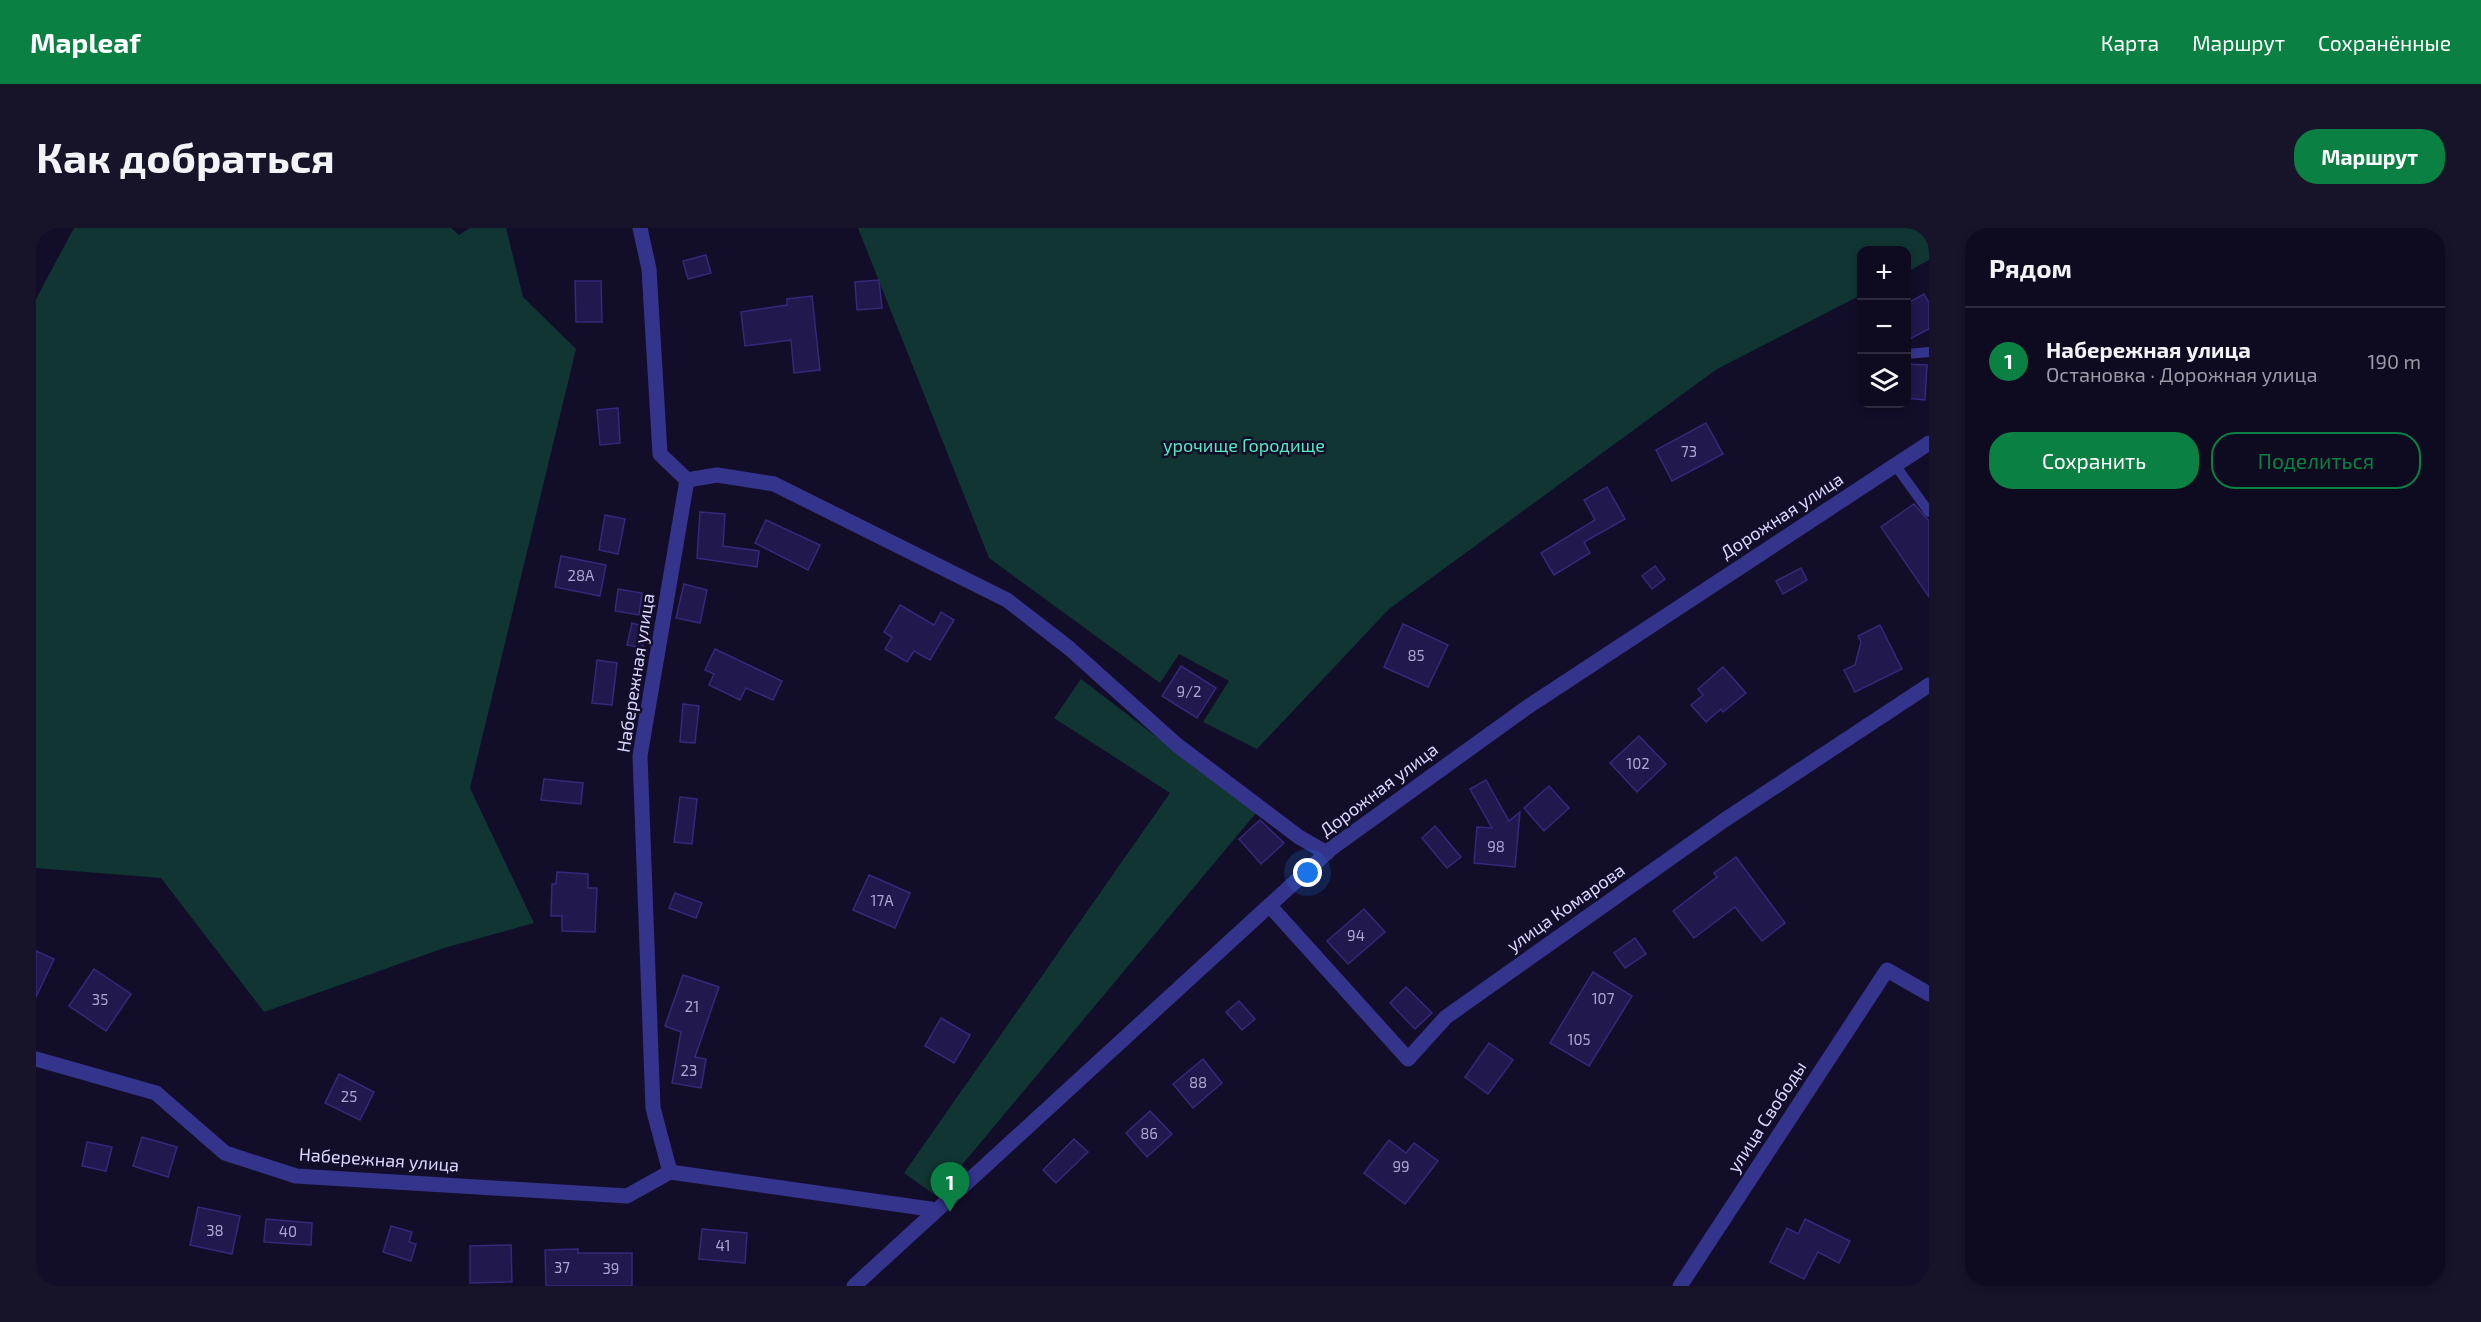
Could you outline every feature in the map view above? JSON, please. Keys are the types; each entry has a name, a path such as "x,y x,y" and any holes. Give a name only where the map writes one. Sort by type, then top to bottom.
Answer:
{"street":[{"path":"640,228 649,269 660,454 687,480 717,475 774,484 1007,600 1070,648 1178,745 1299,837 1327,853"},
{"name":"Дорожная улица","path":"854,1286 1327,853 1378,813 1526,708 1929,443"},
{"name":"Набережная улица","path":"36,1059 156,1093 225,1153 296,1176 627,1196 670,1172 653,1108 640,756 687,480"},
{"name":"улица Комарова","path":"1270,906 1408,1059 1446,1017 1723,821 1929,686"},
{"name":"улица Свободы","path":"1680,1286 1887,970 1929,994"},
{"path":"670,1172 937,1210"}],"lane":[{"path":"1911,354 1929,352"},
{"path":"1895,465 1929,512"}],"green space":[{"path":"74,228 451,228 459,235 470,228 506,228 523,297 576,349 470,788 534,923 444,948 264,1012 161,878 36,868 36,299"},
{"name":"урочище Городище","path":"858,228 1929,228 1929,260 1911,270 1911,246 1857,246 1857,297 1717,369 1389,609 1257,749 1203,722 1229,681 1179,654 1160,683 989,558"},
{"path":"1081,679 1256,813 936,1196 904,1173 1170,793 1054,718"}],"building":[{"path":"706,255 711,273 688,279 683,261"},
{"path":"879,280 882,308 857,310 855,282"},
{"path":"575,281 601,281 602,322 576,322"},
{"path":"1924,294 1929,303 1929,329 1911,338 1911,301"},
{"path":"812,296 820,370 794,373 791,340 745,346 741,312 787,305 787,299"},
{"path":"1911,364 1927,365 1925,400 1911,399"},
{"path":"618,408 620,443 600,445 597,410"},
{"path":"1706,423 1723,454 1672,481 1656,450"},
{"path":"1607,487 1625,519 1584,542 1590,553 1554,575 1541,553 1595,520 1584,500"},
{"path":"1914,504 1929,521 1929,597 1881,527"},
{"path":"700,512 725,514 723,546 759,551 757,567 697,558"},
{"path":"605,515 625,519 618,554 599,550"},
{"path":"766,520 820,545 808,570 755,543"},
{"path":"561,556 606,565 600,596 555,587"},
{"path":"1655,566 1665,579 1652,589 1642,576"},
{"path":"1801,568 1807,580 1783,594 1776,581"},
{"path":"684,584 707,590 700,623 676,618"},
{"path":"618,589 642,593 639,615 615,611"},
{"path":"900,605 934,625 941,612 954,620 930,660 914,651 907,662 885,649 892,637 884,632"},
{"path":"632,623 647,627 642,648 627,645"},
{"path":"1403,624 1448,645 1428,687 1384,667"},
{"path":"1880,625 1902,669 1855,692 1844,670 1855,665 1861,642 1858,636"},
{"path":"715,649 782,681 773,700 746,688 740,700 709,685 714,674 705,670"},
{"path":"597,660 617,663 612,705 592,703"},
{"path":"1181,666 1216,688 1197,718 1162,696"},
{"path":"1723,667 1746,693 1723,712 1721,709 1706,722 1691,705 1703,695 1698,689"},
{"path":"683,704 699,706 695,743 680,742"},
{"path":"1639,736 1666,764 1637,792 1610,763"},
{"path":"544,779 583,783 581,804 541,800"},
{"path":"1486,780 1509,821 1520,812 1515,867 1474,863 1477,827 1492,828 1470,789"},
{"path":"1549,786 1569,808 1544,831 1524,808"},
{"path":"680,797 697,799 692,844 674,842"},
{"path":"1260,820 1284,843 1261,864 1239,839"},
{"path":"1435,826 1461,857 1447,868 1422,838"},
{"path":"1736,857 1785,923 1762,941 1735,907 1694,938 1673,911 1717,877 1714,873"},
{"path":"557,872 588,874 588,888 597,888 595,932 562,931 562,916 551,916 552,884 556,884"},
{"path":"869,875 910,893 895,928 853,910"},
{"path":"675,893 702,903 696,918 669,908"},
{"path":"1364,909 1385,932 1348,964 1327,941"},
{"path":"1635,938 1646,954 1625,968 1614,953"},
{"path":"36,951 54,959 36,997"},
{"path":"94,969 131,994 106,1031 69,1006"},
{"path":"1593,972 1632,996 1589,1066 1550,1043"},
{"path":"683,975 719,987 695,1057 706,1059 701,1088 672,1083 681,1032 665,1026"},
{"path":"1406,987 1432,1013 1415,1029 1390,1003"},
{"path":"1239,1001 1255,1019 1242,1030 1226,1012"},
{"path":"941,1018 970,1035 954,1063 925,1046"},
{"path":"1489,1043 1513,1060 1488,1094 1465,1077"},
{"path":"1203,1059 1222,1083 1193,1108 1173,1084"},
{"path":"339,1074 374,1092 360,1120 325,1103"},
{"path":"1150,1111 1172,1134 1147,1157 1126,1133"},
{"path":"142,1137 177,1147 168,1177 133,1166"},
{"path":"1074,1139 1088,1152 1056,1183 1043,1170"},
{"path":"1389,1140 1406,1153 1414,1143 1438,1161 1405,1204 1364,1173"},
{"path":"87,1142 112,1147 106,1171 82,1166"},
{"path":"198,1207 240,1216 232,1254 190,1245"},
{"path":"266,1219 312,1223 311,1245 264,1242"},
{"path":"1805,1219 1850,1241 1839,1263 1818,1252 1804,1279 1770,1262 1787,1228 1798,1234"},
{"path":"391,1226 412,1232 409,1242 416,1244 411,1261 383,1252"},
{"path":"702,1229 747,1233 745,1263 699,1259"},
{"path":"511,1245 512,1282 470,1283 470,1246"},
{"path":"578,1249 578,1253 632,1253 632,1286 546,1286 545,1250"}],"place":[{"name":"Набережная улица","path":"950,1212"}]}
